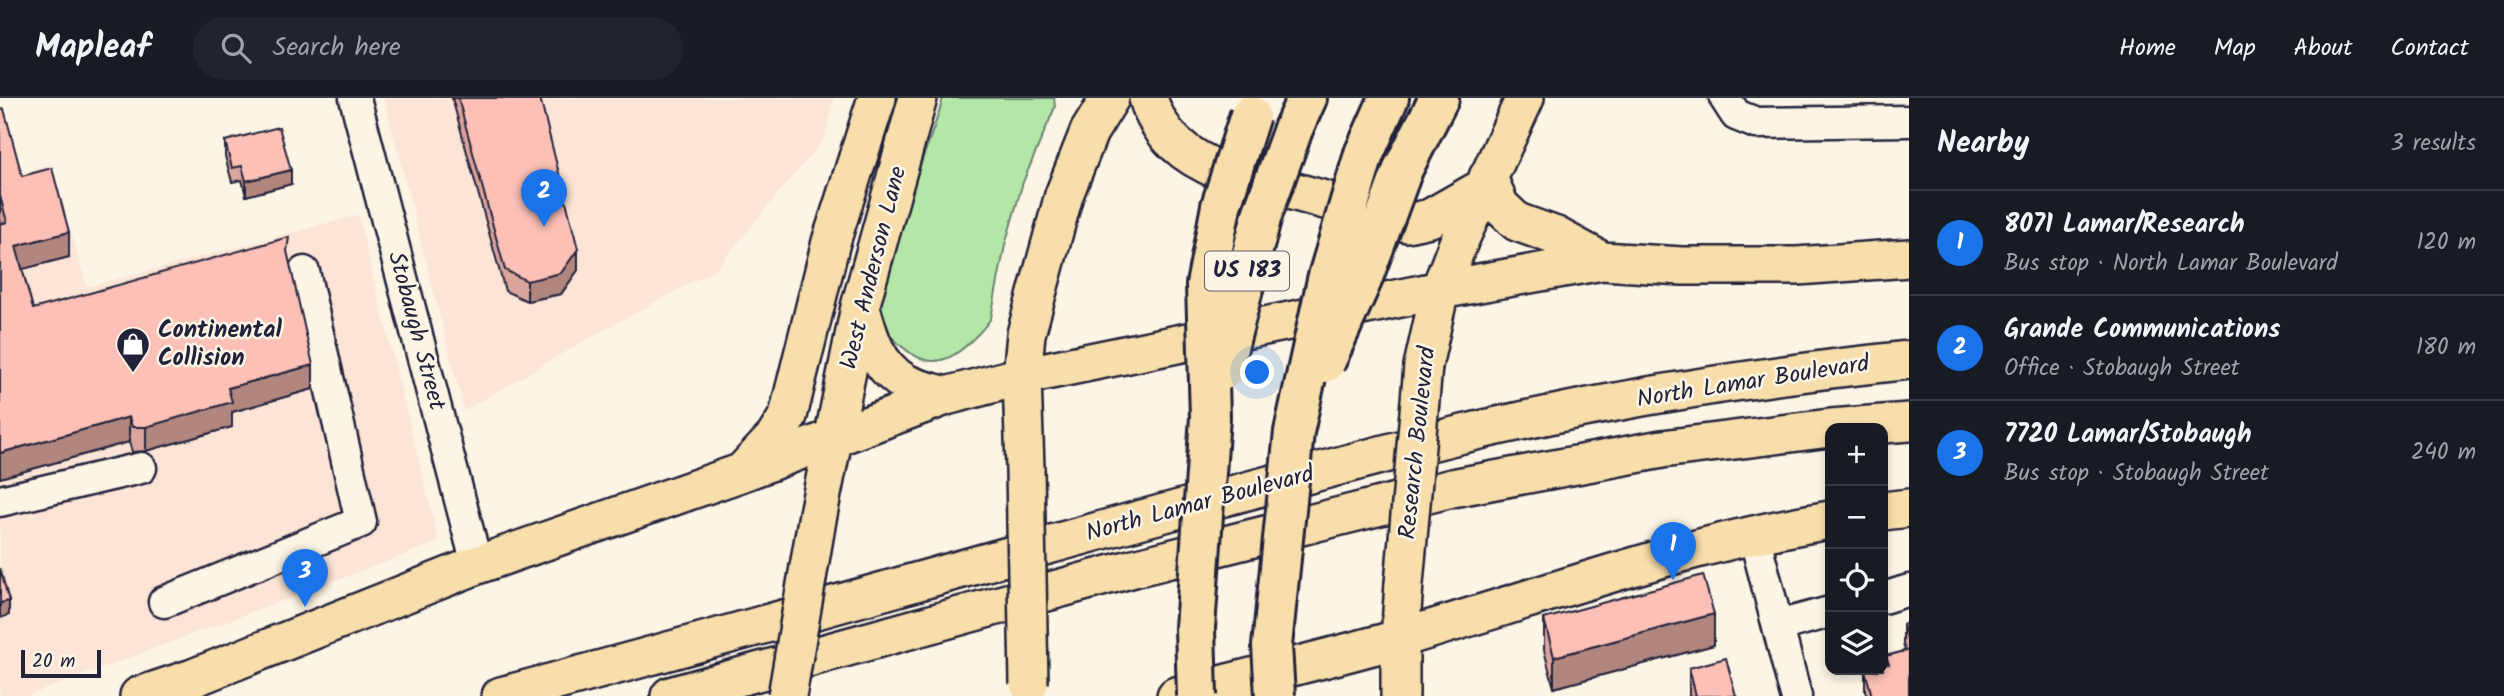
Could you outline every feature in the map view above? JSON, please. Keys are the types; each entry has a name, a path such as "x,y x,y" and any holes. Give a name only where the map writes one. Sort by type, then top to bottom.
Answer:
{"highway":[{"name":"US 183","path":"1275,696 1272,646 1294,432 1326,279 1364,154 1389,98"},
{"path":"1294,432 1362,280 1403,169 1439,98"},
{"path":"1210,417 1206,285 1221,206 1253,107"},
{"name":"US 183","path":"1197,696 1195,628 1210,417 1262,215 1300,113"}],"main road":[{"path":"740,473 775,438 788,416 831,242 877,98"},
{"name":"West Anderson Lane","path":"787,696 832,439 860,307 918,98"},
{"path":"1075,98 1089,132"},
{"path":"1030,690 1022,376 1026,334 1064,195 1089,132 1110,98"},
{"path":"1148,98 1156,120 1174,144 1198,162 1221,171 1407,223 1430,218 1485,183 1500,206 1517,222 1556,236 1602,261"},
{"name":"Research Boulevard","path":"1400,638 1423,366 1440,290 1485,183 1525,98"},
{"path":"139,696 193,678 477,565 740,473 946,396 1022,376 1440,290 1602,261 1682,266 1797,265 1909,258"},
{"path":"860,307 872,347 886,368 905,383 946,396"},
{"name":"North Lamar Boulevard","path":"501,696 1450,437 1577,410 1737,382 1812,370 1909,360"},
{"name":"North Lamar Boulevard","path":"1888,424 1909,422"},
{"name":"North Lamar Boulevard","path":"670,696 1134,568 1452,488 1662,449 1825,429"},
{"path":"740,473 779,470 802,487 811,498 818,514"},
{"path":"1888,511 1909,508"},
{"path":"1176,696 1400,638 1649,562 1754,534 1825,521"},
{"path":"1400,638 1400,696"}],"street":[{"name":"Stobaugh Street","path":"355,98 477,565"},
{"path":"1725,98 1735,115 1756,123 1909,121"},
{"path":"164,602 361,522 304,272"},
{"path":"0,501 141,468"},
{"path":"1754,534 1796,696"},
{"path":"1888,596 1909,590"},
{"path":"1778,626 1825,613"}],"shaded area":[{"path":"384,98 834,98 825,138 716,269 464,411"},
{"path":"51,164 87,287 358,215 439,542 27,696 0,696 0,180"}],"green space":[{"path":"943,98 1054,98 1055,107 1023,182 1005,245 991,318 959,352 930,361 912,354 893,338 887,343 879,319 878,301 891,245"}],"building":[{"path":"458,98 540,98 578,249 561,273 527,281 505,270"},
{"path":"4,109 22,176 52,168 69,232 16,246 33,309 289,237 287,251 313,365 228,388 232,402 146,427 132,427 129,417 0,453 0,224 7,222 0,196 0,110"},
{"path":"279,127 291,170 246,181 242,166 232,168 225,141"},
{"path":"0,568 9,601 0,603"},
{"path":"1703,575 1714,614 1554,657 1544,619"},
{"path":"1909,622 1909,646 1903,624"},
{"path":"1909,650 1909,696 1872,696 1866,675 1888,675 1888,655"},
{"path":"1726,658 1736,696 1696,696 1689,668"}],"place":[{"name":"Grande Communications","path":"544,227"},
{"name":"Continental Collision","path":"133,374"},
{"name":"8071 Lamar/Research","path":"1673,580"},
{"name":"7720 Lamar/Stobaugh","path":"305,607"}]}
